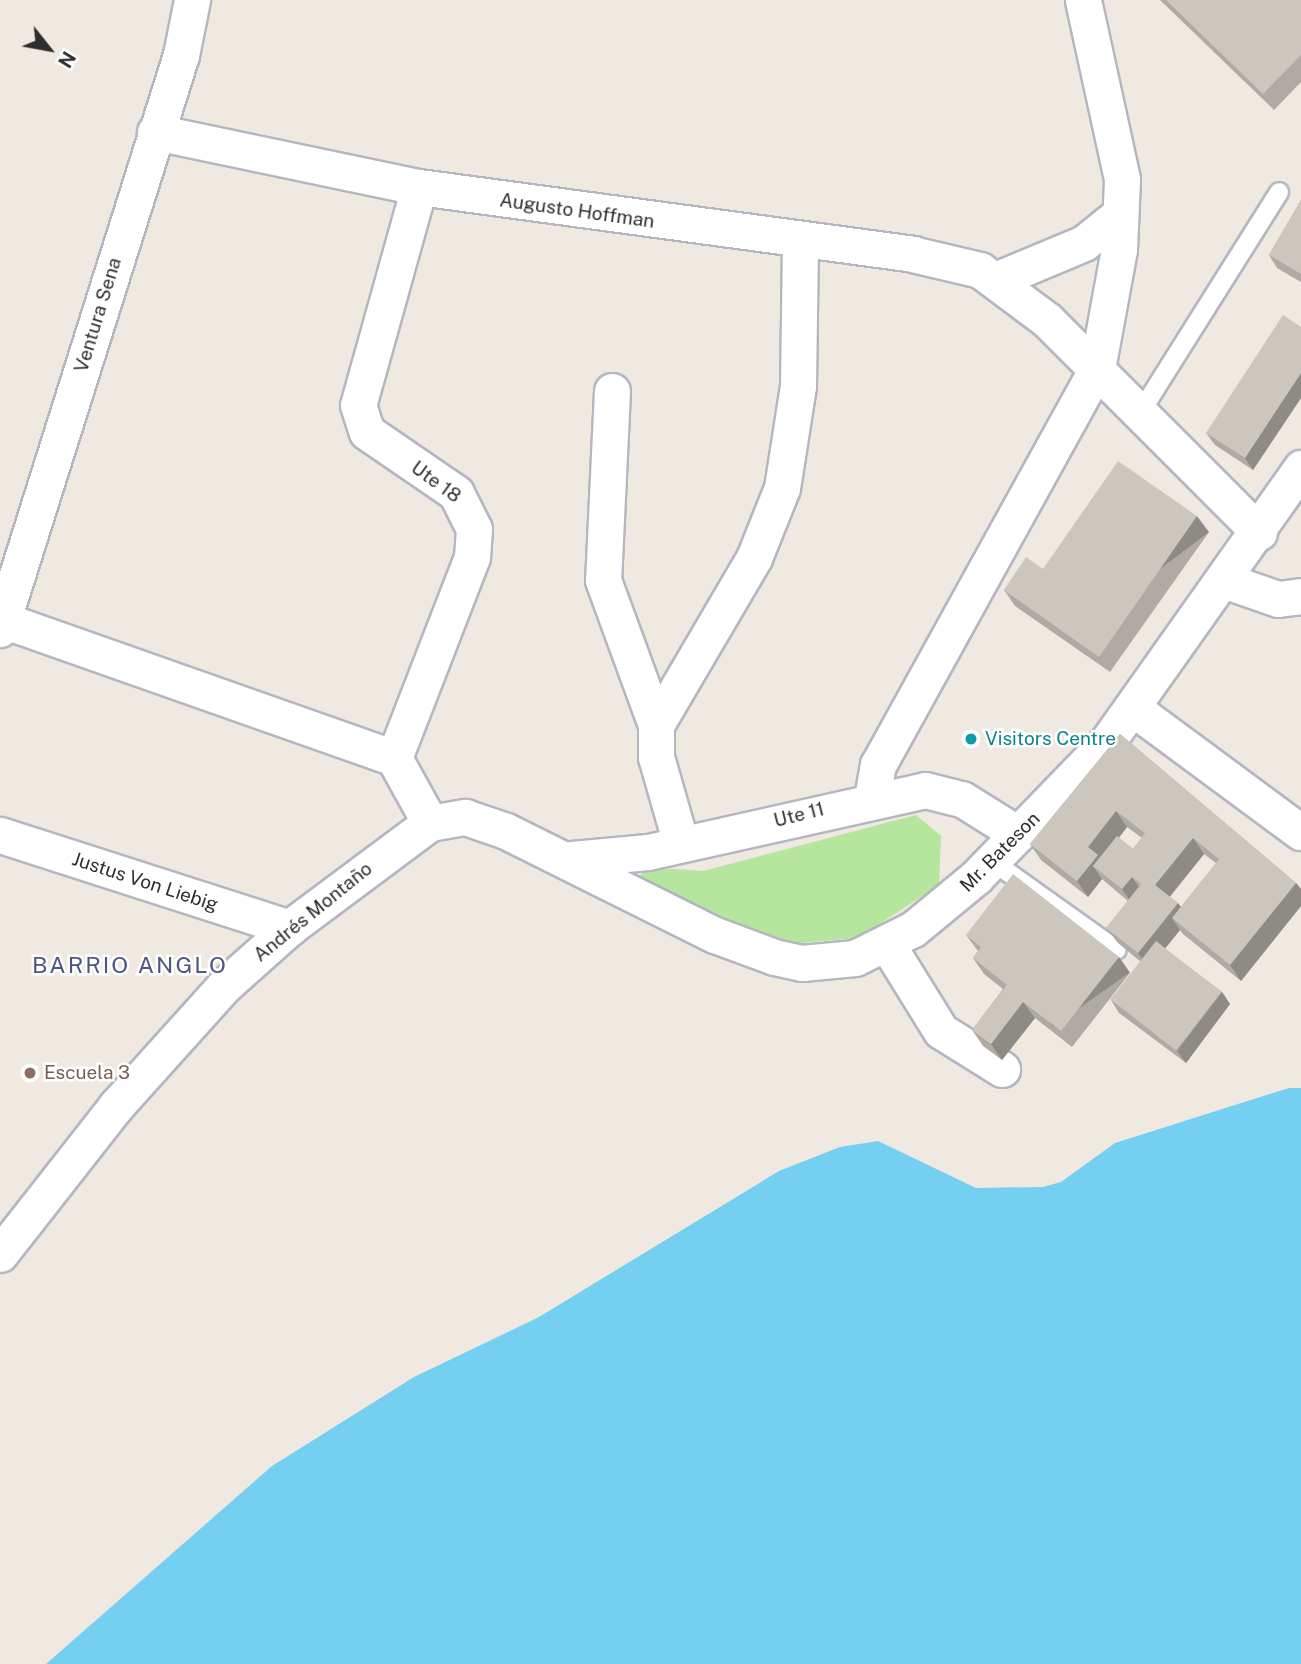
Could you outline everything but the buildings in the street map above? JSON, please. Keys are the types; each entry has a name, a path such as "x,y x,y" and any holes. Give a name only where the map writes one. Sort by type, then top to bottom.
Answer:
{"street":[{"name":"Ventura Sena","path":"1,622 155,132 192,0"},
{"path":"872,798 878,765 1097,369 1120,214 1122,179 1083,0"},
{"name":"Augusto Hoffman","path":"155,132 419,187 800,243 934,258 998,279"},
{"name":"Ute 18","path":"394,758 474,543 465,502 381,445 359,418 360,389 419,187"},
{"path":"1120,214 1084,243 998,279 1097,369 1259,532"},
{"path":"656,725 754,558 782,488 799,386 800,243"},
{"path":"612,391 603,580 656,725 656,757 681,844"},
{"name":"Mr. Bateson","path":"570,859 715,935 775,957 830,963 887,944 943,907 992,861 1134,709 1226,581 1301,468"},
{"path":"1226,581 1279,599 1301,596"},
{"path":"1,622 394,758 430,823"},
{"path":"1134,709 1300,832"},
{"name":"Ute 11","path":"570,859 681,844 872,798 941,791 1018,834"},
{"name":"Andrés Montaño","path":"0,1254 176,1036 289,928 430,823 465,817 570,859"},
{"name":"Justus Von Liebig","path":"0,835 289,928"},
{"path":"887,944 941,1031 1002,1069"}],"lane":[{"path":"1140,413 1279,192"},
{"path":"992,861 1117,950"}],"green space":[{"path":"916,815 941,836 939,885 858,938 777,945 638,879 646,867 703,871"}],"water":[{"path":"1289,1088 1301,1088 1301,1664 46,1664 272,1466 414,1377 539,1317 779,1171 840,1147 878,1141 976,1188 1043,1187 1061,1182 1115,1143"}],"place":[{"name":"Visitors Centre","path":"971,739"},
{"name":"Escuela 3","path":"30,1073"}],"district":[{"name":"BARRIO ANGLO","path":"130,965"}]}
